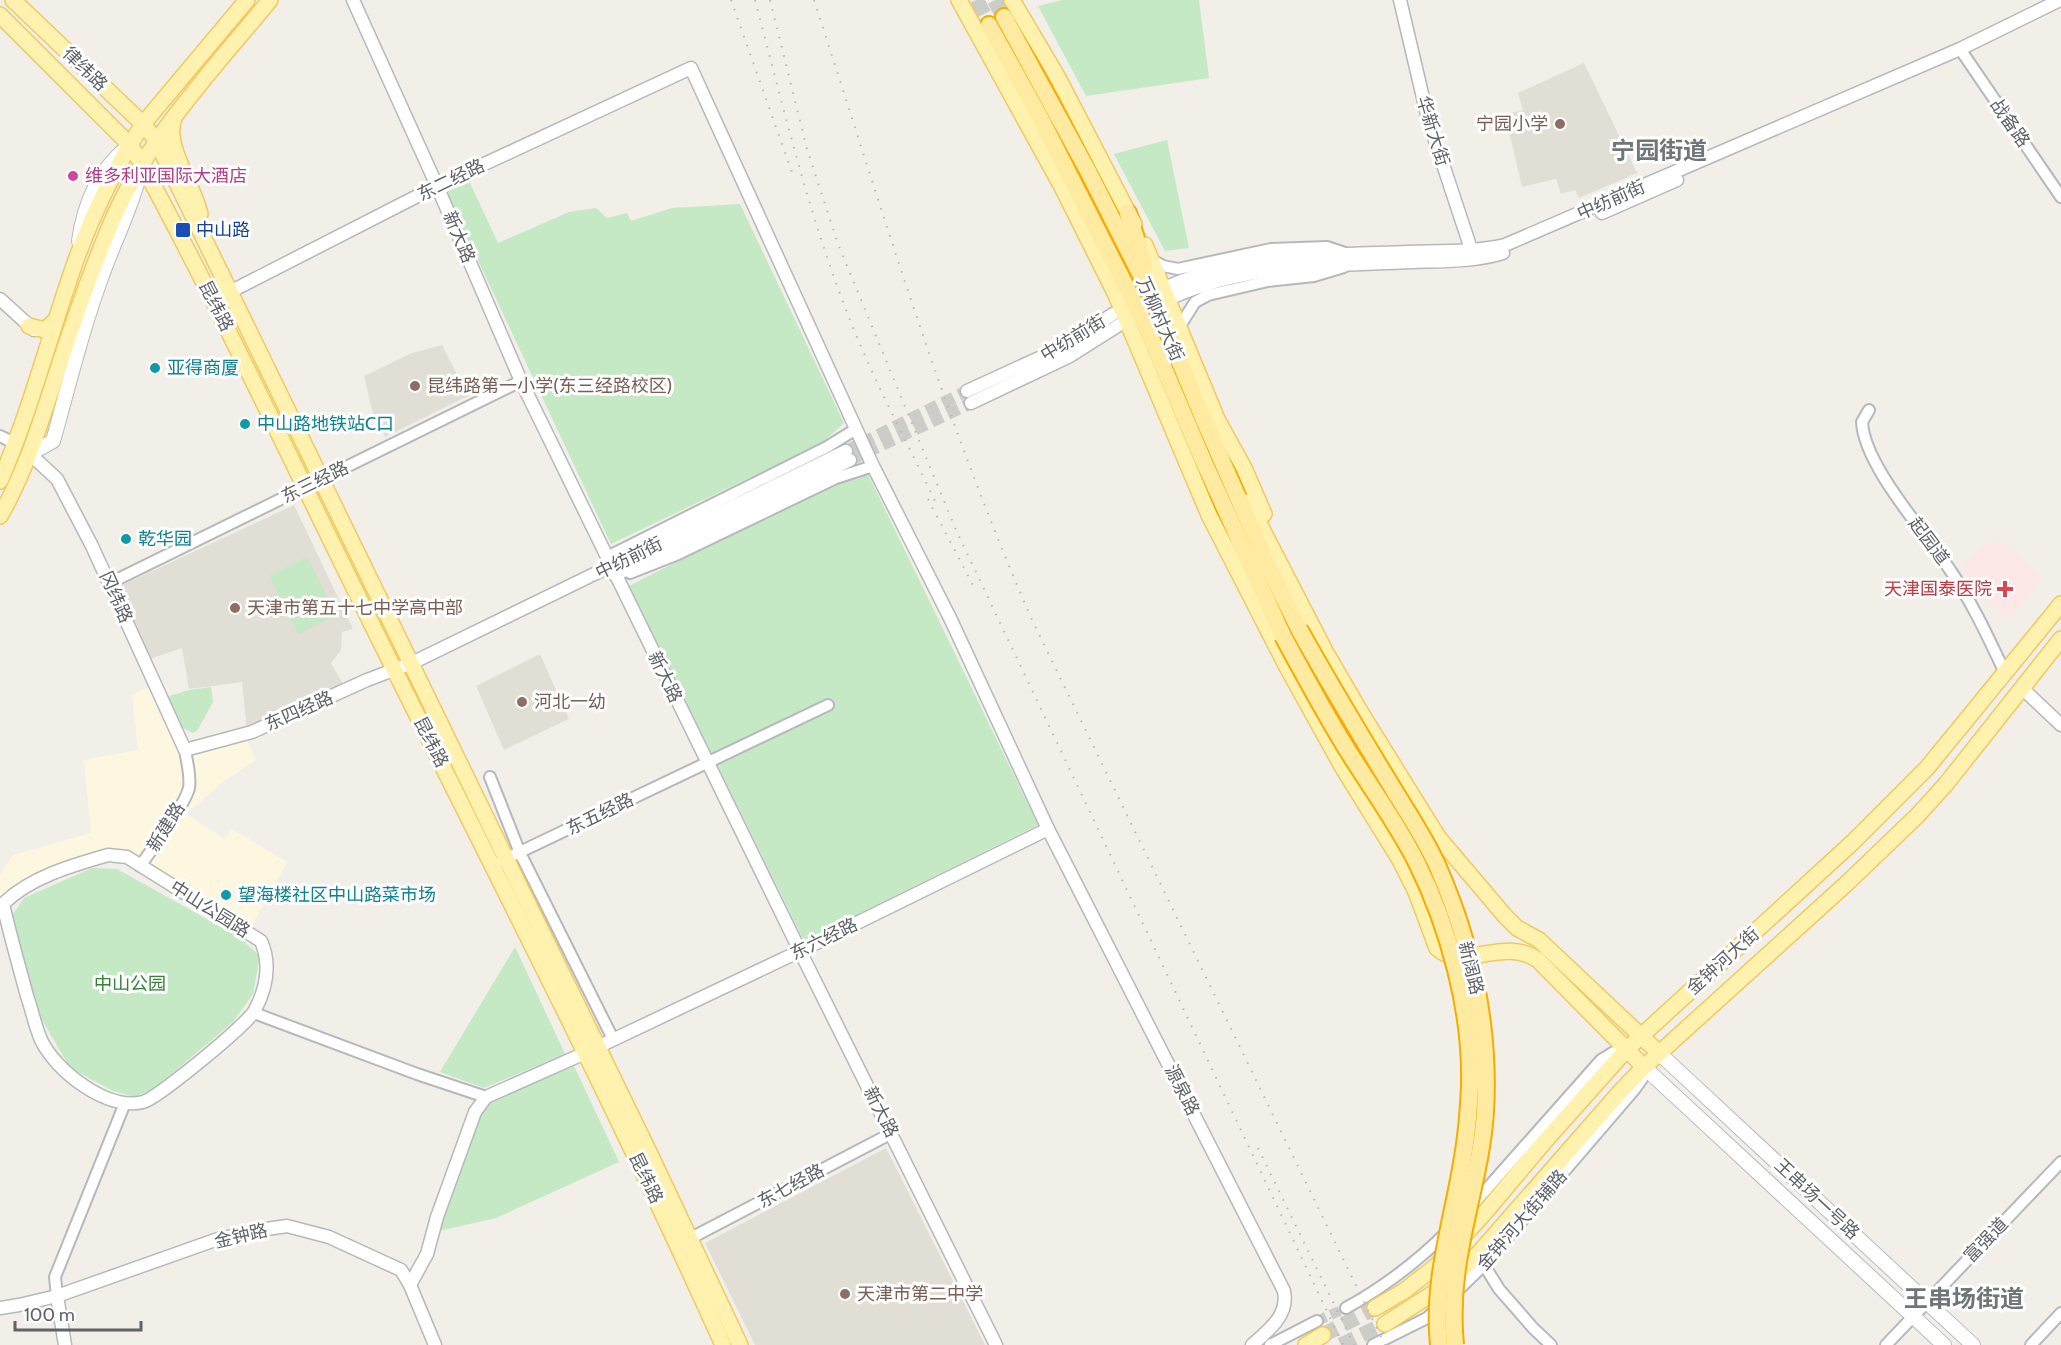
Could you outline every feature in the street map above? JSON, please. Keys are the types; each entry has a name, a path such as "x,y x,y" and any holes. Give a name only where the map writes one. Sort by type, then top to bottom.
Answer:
{"highway":[{"name":"万柳村大街","path":"1004,17 1088,171 1156,305 1204,420 1299,629"},
{"name":"万柳村大街","path":"989,25 1041,119 1138,310 1283,636"},
{"path":"1128,213 1156,305"},
{"name":"新阔路","path":"1299,629 1436,863 1457,915 1471,961 1481,1009 1485,1059 1485,1111 1481,1150 1460,1250 1453,1319 1455,1345"},
{"name":"新阔路","path":"1283,636 1324,711 1416,862 1435,902 1450,947 1461,994 1470,1083 1463,1158 1440,1269 1437,1302 1439,1345"}],"main road":[{"name":"律纬路","path":"13,0 151,136"},
{"path":"0,516 30,454 104,271 136,189 151,136 172,89 247,0"},
{"path":"204,237 196,199 171,138 172,123 205,76 270,0"},
{"path":"959,0 1062,187 1130,324 1209,515 1287,667 1339,760 1400,860 1416,892 1437,948 1452,957 1509,950 1528,953 1538,960 1644,1067"},
{"path":"1012,0 1057,76 1150,259 1217,419 1244,468 1263,510 1283,569"},
{"name":"律纬路","path":"0,15 132,145"},
{"path":"72,346 83,295 118,209 128,175 132,145 128,119 115,98"},
{"path":"77,258 80,233 88,203 105,169 115,157 151,136 176,115"},
{"path":"102,117 113,140 114,175"},
{"path":"151,136 155,168 166,209"},
{"name":"昆纬路","path":"151,136 204,237 506,859 723,1345"},
{"path":"0,481 16,444 77,258 114,175 132,145"},
{"name":"昆纬路","path":"132,145 214,300 395,670 506,859"},
{"path":"118,209 142,164"},
{"path":"118,209 125,198 136,189 146,189 166,209"},
{"path":"1082,227 1138,310"},
{"path":"29,326 45,330 56,320"},
{"path":"1204,420 1230,464 1325,651 1438,837 1517,928 1539,940 1659,1053"},
{"path":"1203,460 1206,482 1238,569"},
{"name":"金钟河大街","path":"1375,1308 1404,1291 1436,1266 1627,1049 1879,817 1927,768 2061,604"},
{"name":"金钟河大街","path":"1385,1324 1481,1260 1620,1092 1644,1067 1845,885 1917,816 1946,784 2061,639"},
{"name":"昆纬路","path":"591,1050 691,1238 740,1345"},
{"name":"王串场一号路","path":"1659,1053 1973,1345"},
{"name":"王串场一号路","path":"1644,1067 1944,1345"},
{"path":"1603,1075 1612,1073 1618,1075 1622,1083 1620,1092"},
{"path":"1306,1345 1320,1328"}],"street":[{"name":"新大路","path":"352,0 521,381 996,1345"},
{"name":"华新大街","path":"1400,0 1428,120 1473,255"},
{"name":"中纺前街","path":"1171,291 1201,274 1247,262 1270,259 1348,260 1473,255 1522,238 1962,52 2060,0"},
{"path":"1962,52 2061,8"},
{"name":"战备路","path":"1962,52 2061,197"},
{"name":"东二经路","path":"214,300 436,186 691,68"},
{"name":"源泉路","path":"691,68 873,466 951,620 1048,828 1284,1291 1287,1303 1281,1315 1252,1345"},
{"path":"1150,259 1163,267 1178,269 1271,249 1327,247 1348,260"},
{"path":"1178,328 1195,302 1208,295 1230,288 1268,281 1314,276 1348,260"},
{"path":"0,299 40,334 72,346"},
{"name":"中纺前街","path":"969,397 1116,320"},
{"name":"东三经路","path":"110,583 521,381"},
{"name":"起园道","path":"1869,410 1862,422 1862,431 1874,459 1899,501 1949,567 1977,615 2006,673"},
{"path":"611,566 856,429"},
{"path":"0,436 16,444"},
{"name":"冈纬路","path":"30,454 57,479 110,583 185,750"},
{"name":"中纺前街","path":"412,663 611,566 848,455"},
{"path":"611,566 630,573 678,554 836,478 873,466"},
{"name":"东四经路","path":"185,750 252,732 412,663"},
{"path":"2022,688 2061,725"},
{"name":"东五经路","path":"506,859 828,705"},
{"name":"新建路","path":"140,866 189,789 185,750"},
{"path":"490,777 506,859 613,1039"},
{"name":"东六经路","path":"486,1097 800,951 1048,828"},
{"name":"中山公园路","path":"1,903 33,883 65,868 108,855 127,857 261,941 267,955 268,972 254,1013"},
{"path":"1,903 41,1039 67,1075 101,1095 125,1103 144,1102 188,1071 254,1013 417,1074 486,1097 476,1112 437,1216 427,1254 410,1284"},
{"path":"1346,1308 1378,1290 1427,1252 1484,1194 1601,1060 1614,1052 1627,1049"},
{"name":"金钟河大街辅路","path":"1373,1345 1427,1318 1634,1090 1642,1079 1644,1067"},
{"path":"65,1345 55,1277 125,1103"},
{"name":"东七经路","path":"691,1238 892,1133"},
{"name":"富强道","path":"1886,1345 2061,1162"},
{"name":"金钟路","path":"0,1308 57,1296 218,1239 287,1226 329,1237 401,1270 410,1284 435,1345"},
{"path":"1481,1260 1499,1289 1551,1345"},
{"path":"2031,1345 2061,1313"},
{"path":"1270,1345 1320,1328"}],"shaded area":[{"name":"宁园小学","path":"1584,63 1637,173 1579,198 1575,190 1561,194 1556,179 1522,187 1505,114 1523,110 1518,93"},
{"name":"昆纬路第一小学(东三经路校区)","path":"442,345 468,396 385,437 372,410 364,376 412,353"},
{"name":"天津市第五十七中学高中部","path":"294,505 353,629 342,632 341,650 331,663 343,684 247,732 242,682 189,689 182,648 150,659 118,587"},
{"name":"天津国泰医院","path":"1994,542 2004,543 2042,577 2010,619 1984,600 1960,566 1984,545"},
{"name":"河北一幼","path":"540,654 569,719 504,750 476,686"},
{"path":"158,683 190,752 247,740 256,760 224,781 186,814 225,839 232,829 287,862 247,935 123,860 109,859 57,876 15,899 0,916 0,876 13,855 91,833 84,760 138,750 132,695"},
{"name":"天津市第二中学","path":"886,1148 985,1345 755,1345 705,1243"}],"green space":[{"path":"1062,0 1199,0 1209,78 1086,96 1038,6"},
{"path":"1167,140 1189,248 1165,251 1114,154"},
{"path":"469,181 498,243 569,212 596,208 607,218 627,213 631,221 672,208 740,204 844,423 822,443 611,544 446,192"},
{"path":"864,466 1038,825 804,941 629,586"},
{"path":"307,557 336,615 298,634 269,576"},
{"path":"211,687 213,702 197,731 193,733 181,727 166,697 189,690"},
{"name":"中山公园","path":"92,868 117,869 239,937 260,956 253,994 233,1022 156,1087 135,1097 113,1091 70,1068 38,1013 9,920 24,898"},
{"path":"515,947 565,1054 484,1088 440,1072"},
{"path":"574,1066 619,1162 496,1218 439,1231 479,1119 488,1103"}],"tunnel":[{"path":"976,0 989,25"},
{"path":"995,0 1004,17"},
{"path":"846,451 967,391"},
{"path":"850,460 971,403"},
{"path":"1317,1321 1346,1308"},
{"path":"1323,1335 1375,1308"},
{"path":"1341,1345 1385,1324"}],"railway":[{"path":"731,0 794,178"},
{"path":"755,0 806,190 843,302 876,379 937,505"},
{"path":"770,0 807,149 838,244 956,530 1343,1345"},
{"path":"814,0 943,392 1001,546 1033,622 1385,1345"},
{"path":"928,499 975,589"},
{"path":"1258,1148 1354,1345"}],"place":[{"name":"宁园小学","path":"1560,124"},
{"name":"维多利亚国际大酒店","path":"73,176"},
{"name":"中山路","path":"183,230"},
{"name":"亚得商厦","path":"155,368"},
{"name":"昆纬路第一小学(东三经路校区)","path":"415,386"},
{"name":"中山路地铁站C口","path":"245,424"},
{"name":"乾华园","path":"126,539"},
{"name":"天津国泰医院","path":"2005,589"},
{"name":"天津市第五十七中学高中部","path":"235,608"},
{"name":"河北一幼","path":"522,702"},
{"name":"望海楼社区中山路菜市场","path":"226,895"},
{"name":"天津市第二中学","path":"845,1294"}],"district":[{"name":"宁园街道","path":"1659,150"},
{"name":"王串场街道","path":"1964,1298"}]}
